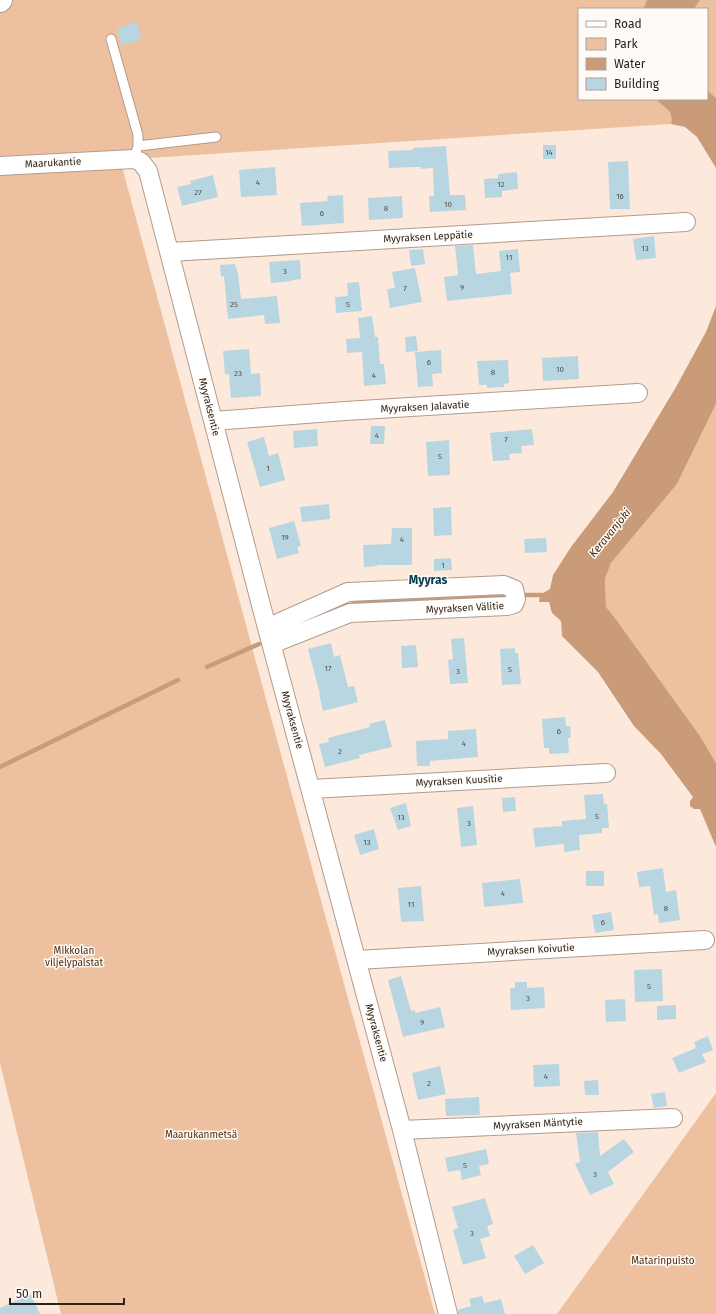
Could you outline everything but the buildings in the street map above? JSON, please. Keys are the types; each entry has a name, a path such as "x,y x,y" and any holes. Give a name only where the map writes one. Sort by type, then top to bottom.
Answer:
{"street":[{"name":"Maarukantie","path":"0,166 106,160 136,152"},
{"name":"Myyraksentie","path":"136,152 148,171 170,252 269,636 402,1130 448,1314"},
{"name":"Myyraksen Leppätie","path":"170,252 686,222"},
{"name":"Myyraksen Jalavatie","path":"213,421 345,411 638,393"},
{"name":"Myyraksen Välitie","path":"504,585 514,589 516,599 514,604 507,606 350,613 269,636 348,592 504,585"},
{"name":"Myyraksen Kuusitie","path":"311,789 606,773"},
{"name":"Myyraksen Koivutie","path":"357,960 706,940"},
{"name":"Myyraksen Mäntytie","path":"402,1130 673,1118"}],"lane":[{"path":"111,39 138,135 136,152 216,137"}],"green space":[{"name":"Maarukanmetsä","path":"0,0 647,0 643,8 578,8 578,100 657,100 670,112 672,119 671,124 134,159 121,163 295,806 435,1314 61,1314 0,1063"},
{"path":"700,0 716,0 716,98 708,91 708,8 695,8"},
{"path":"716,404 716,763 700,736 606,607 605,579 611,563 677,484"},
{"name":"Matarinpuisto","path":"716,1093 716,1314 557,1314"}],"water":[{"path":"647,0 700,0 695,8 643,8"},
{"path":"708,91 716,98 716,168 697,137 685,127 671,124 672,119 670,112 657,100 708,100"},
{"name":"Keravanjoki","path":"716,306 716,404 677,484 611,563 605,579 606,607 700,736 716,763 716,847 700,809 694,809 690,806 690,801 693,797 661,754 634,726 598,672 562,636 561,621 552,613 549,602 539,602 540,595 550,589 553,575 571,547 613,492 676,387 706,332"}],"waterway":[{"path":"520,595 546,595"},
{"path":"351,605 357,603 506,596"},
{"path":"314,617 332,611"},
{"path":"207,667 259,644"},
{"path":"0,767 178,680"}],"district":[{"name":"Myyras","path":"428,580"}],"park label":[{"name":"Mikkolan viljelypalstat","path":"74,956"}]}
